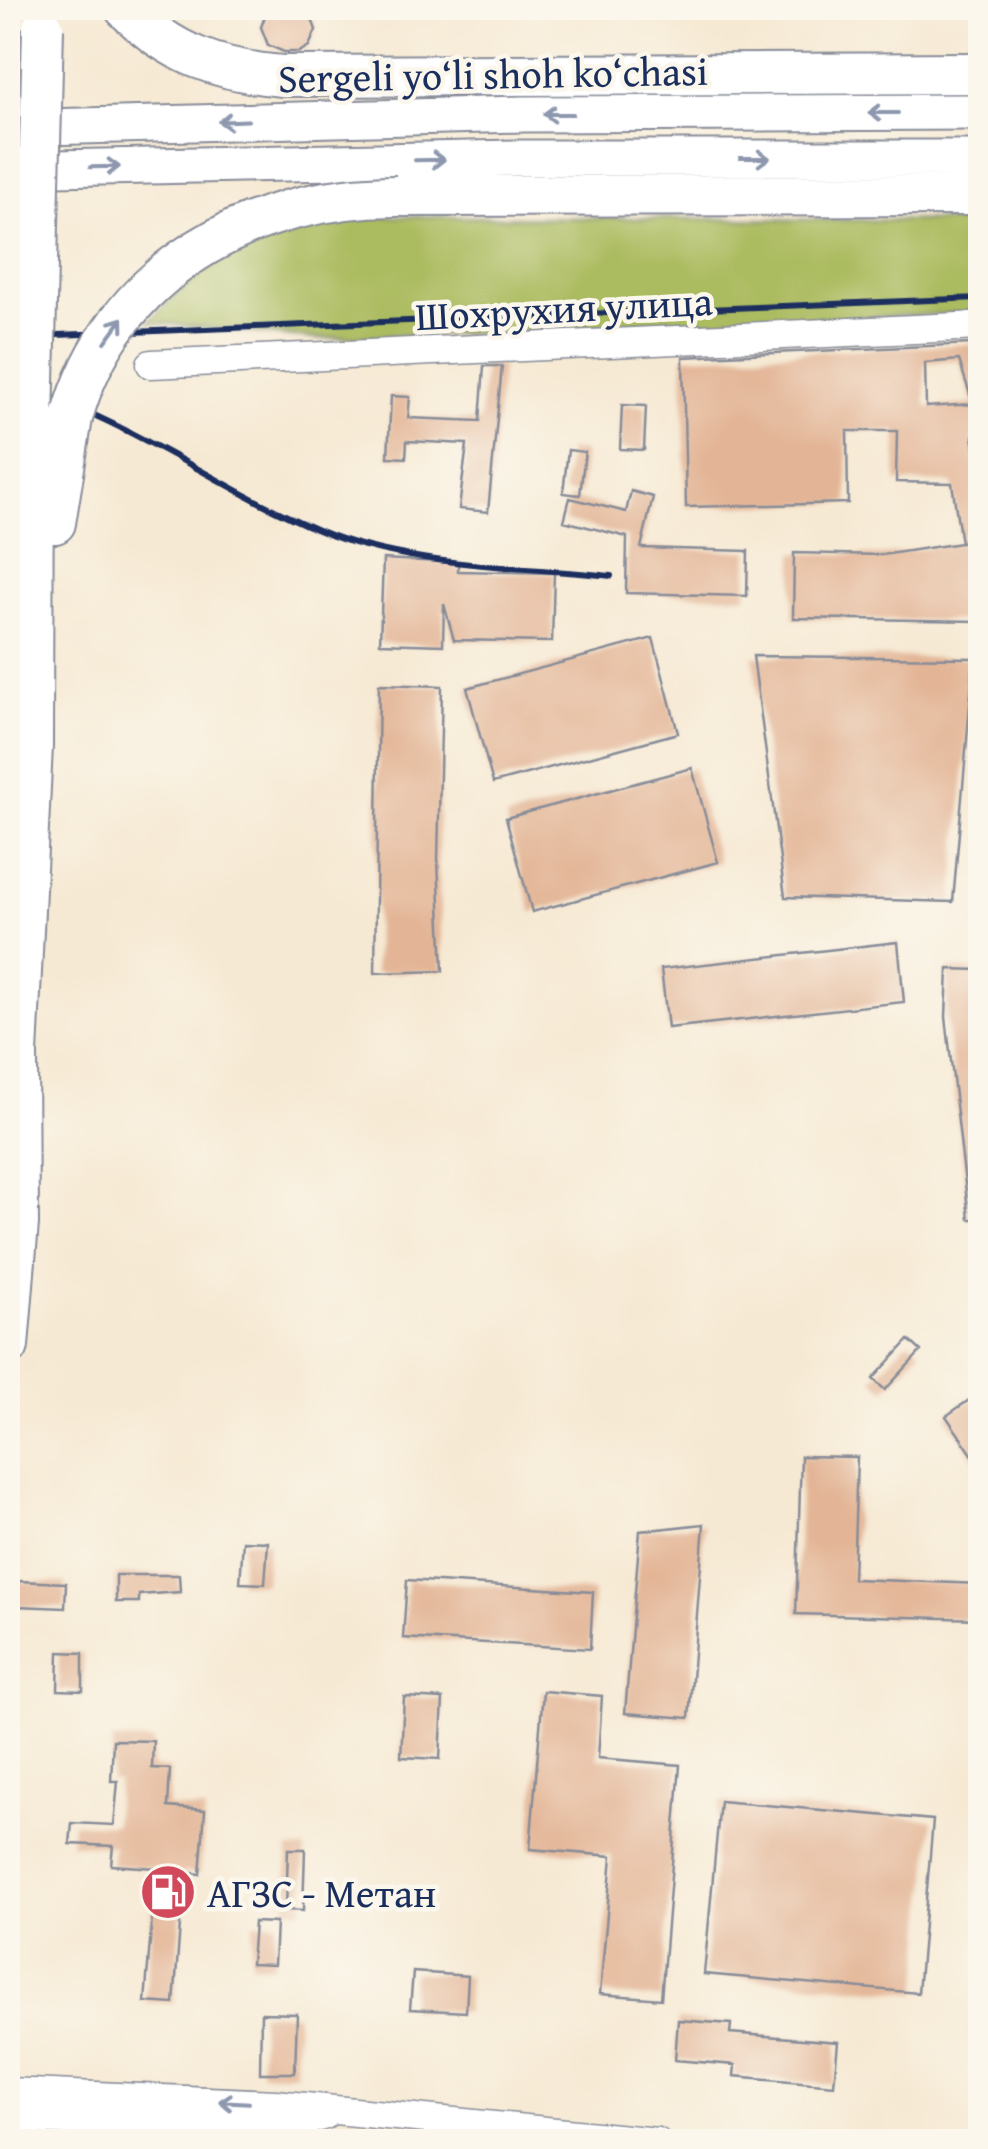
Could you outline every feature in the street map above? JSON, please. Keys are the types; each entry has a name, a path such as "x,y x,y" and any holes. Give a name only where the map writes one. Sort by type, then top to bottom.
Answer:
{"highway":[{"path":"125,8 158,38 192,58 236,71 283,76 980,72"},
{"path":"8,1346 18,1224 17,1054 52,419 44,18"},
{"path":"52,419 142,294 185,256 229,230 274,212 326,200 396,196 980,195"},
{"path":"8,1122 17,1054"}],"main road":[{"name":"Sergeli yo‘li shoh ko‘chasi","path":"8,128 503,114 980,112"},
{"path":"8,169 515,158 980,158"}],"street":[{"name":"Шохрухия улица","path":"151,364 980,326"},
{"path":"8,2092 274,2104 331,2113 657,2142"},
{"path":"8,2118 273,2131 331,2113"},
{"path":"329,2142 331,2113"}],"green space":[{"path":"366,216 980,221 980,313 317,339 148,322 222,259 272,236"}],"building":[{"path":"268,8 308,8 316,30 309,46 299,52 284,52 268,45 261,27"},
{"path":"972,344 980,374 980,436 973,436 980,481 980,621 793,618 794,553 882,555 961,543 952,483 896,482 897,431 847,431 848,503 686,507 683,357","holes":["959,360 973,404 926,407 925,363"]},
{"path":"484,366 502,366 488,512 459,509 467,444 407,441 406,458 388,457 391,396 410,397 408,418 480,421"},
{"path":"622,405 646,406 644,450 620,449"},
{"path":"568,450 585,452 580,495 563,493"},
{"path":"631,491 653,497 641,548 748,551 747,596 626,593 627,537 564,521 570,498 626,512"},
{"path":"383,559 458,563 458,571 554,573 552,642 454,640 444,604 443,645 380,643"},
{"path":"653,638 678,733 493,783 467,688"},
{"path":"753,656 974,658 953,902 785,897"},
{"path":"379,684 442,686 438,860 443,971 375,973"},
{"path":"692,768 718,862 532,912 506,818"},
{"path":"898,942 904,1002 668,1028 661,969"},
{"path":"948,969 980,970 980,1219 969,1219 946,1017"},
{"path":"909,1340 921,1351 885,1390 873,1379"},
{"path":"972,1398 980,1411 980,1466 946,1416"},
{"path":"801,1456 857,1457 853,1579 980,1584 980,1619 796,1614"},
{"path":"704,1524 689,1718 625,1713 640,1531"},
{"path":"243,1541 268,1542 265,1584 240,1583"},
{"path":"116,1575 179,1575 180,1592 139,1595 139,1602 116,1602"},
{"path":"407,1580 593,1592 590,1649 403,1638"},
{"path":"17,1581 66,1583 65,1608 16,1606"},
{"path":"59,1652 83,1653 83,1691 58,1690"},
{"path":"543,1691 602,1696 598,1758 680,1765 661,1999 600,1994 612,1856 530,1849"},
{"path":"404,1697 443,1699 440,1759 401,1757"},
{"name":"АГЗС - Метан","path":"113,1740 153,1741 152,1768 170,1769 168,1807 205,1810 200,1874 184,1872 174,2004 145,2002 156,1868 111,1865 113,1846 70,1844 72,1823 114,1825 118,1781 111,1781"},
{"path":"720,1801 933,1820 918,1993 704,1974"},
{"path":"288,1849 305,1849 303,1911 286,1910"},
{"path":"254,1922 276,1923 274,1965 251,1964"},
{"path":"413,1972 468,1976 466,2012 410,2009"},
{"path":"261,2013 297,2014 295,2073 260,2073"},
{"path":"678,2020 731,2024 730,2033 838,2042 834,2085 734,2076 735,2065 675,2060"}],"railway":[{"path":"8,337 980,298"},
{"path":"8,384 89,413 279,512 351,542 424,558 611,576"}],"place":[{"name":"АГЗС - Метан","path":"168,1892"}]}
